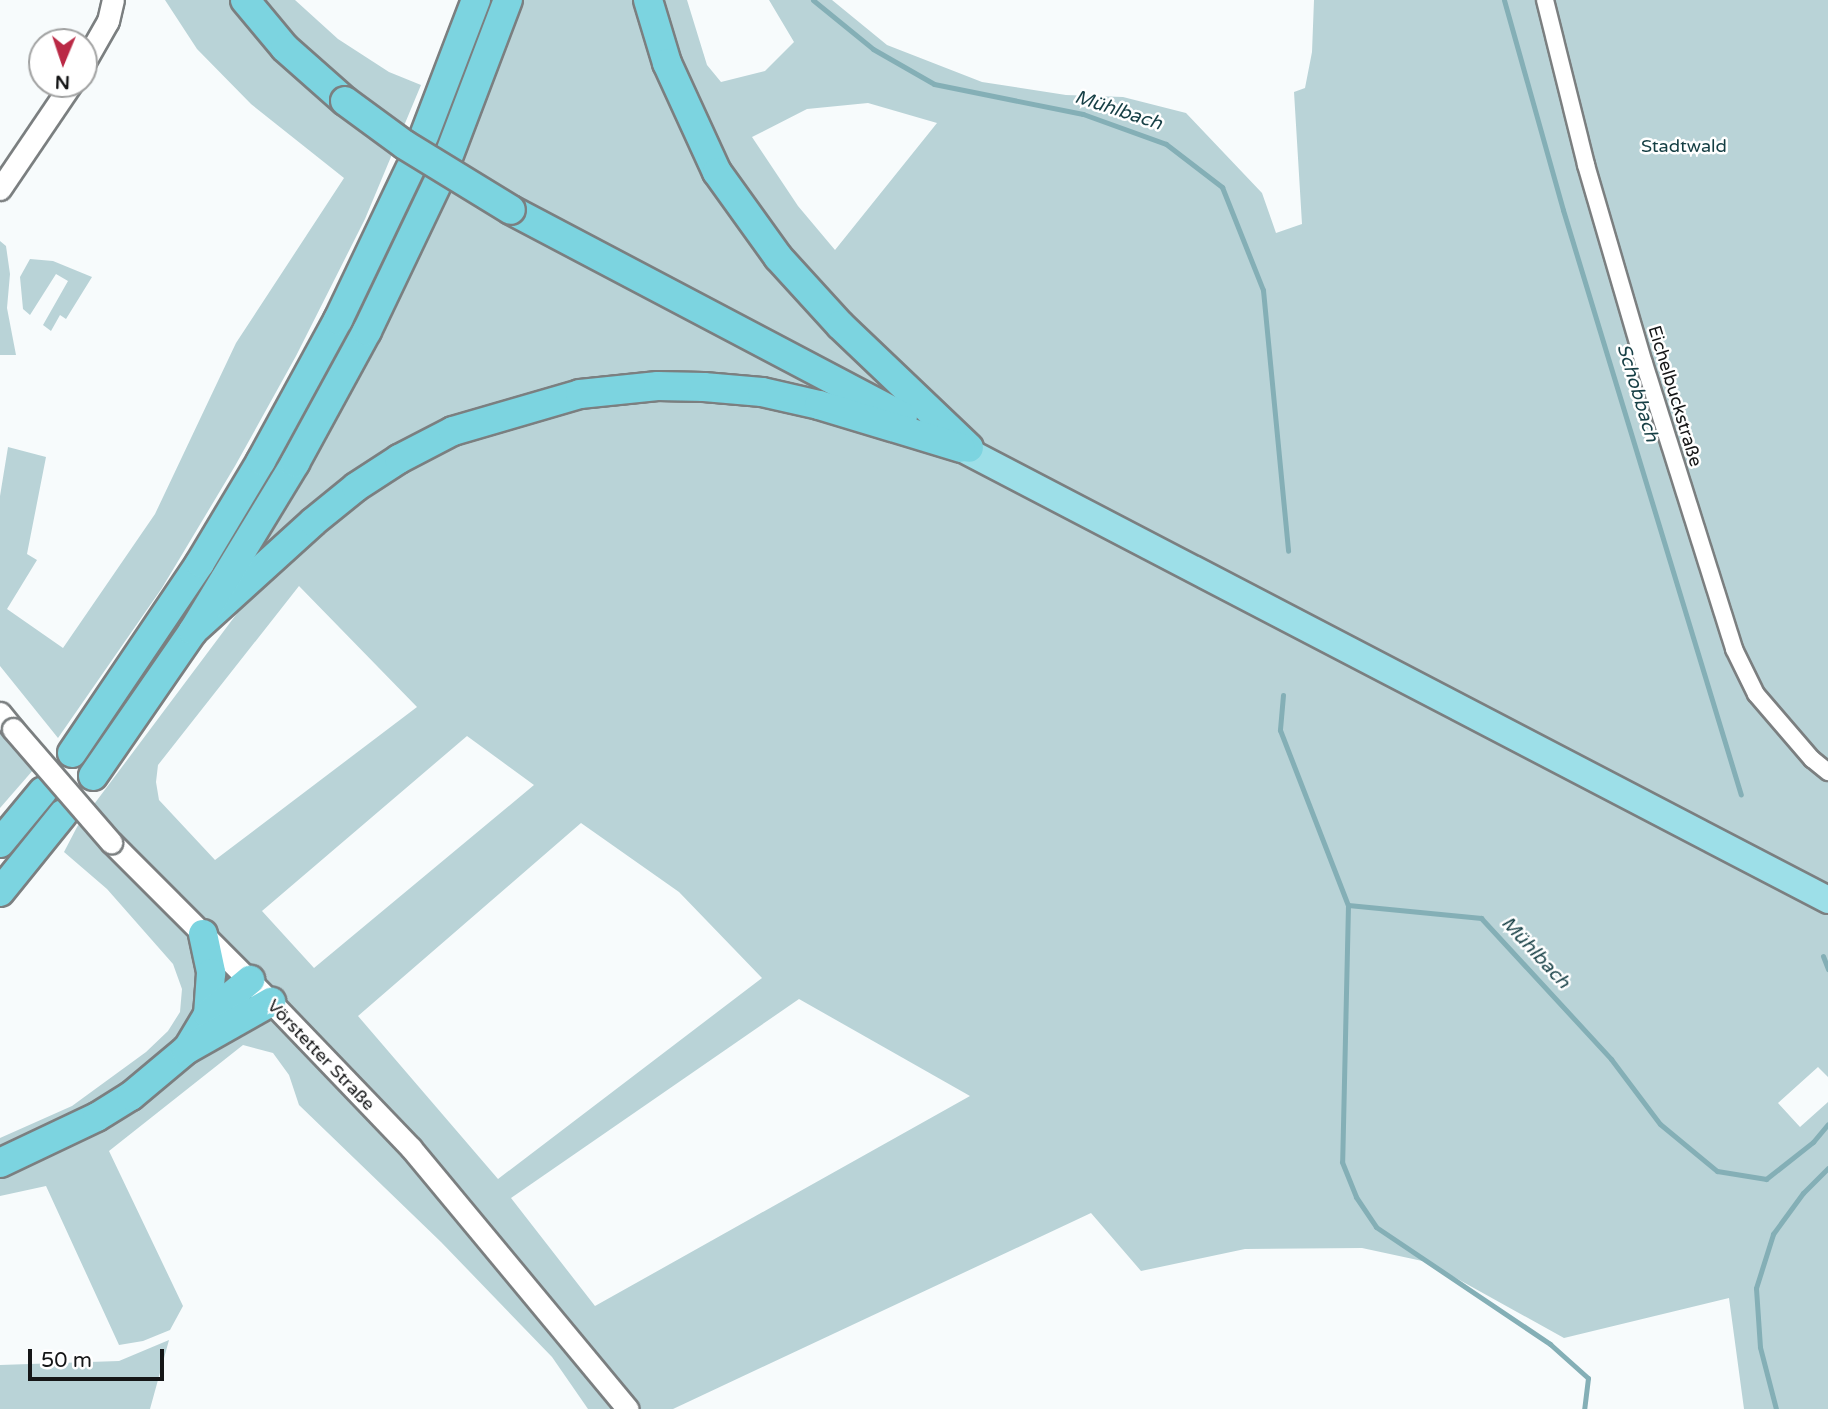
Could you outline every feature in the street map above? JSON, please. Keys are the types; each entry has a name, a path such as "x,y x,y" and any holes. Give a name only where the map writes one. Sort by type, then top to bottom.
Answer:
{"highway":[{"path":"245,0 285,48 345,101 425,159 511,210 973,452"},
{"path":"424,136 476,0"},
{"path":"449,155 508,0"},
{"path":"648,0 667,62 717,172 778,257 840,325 973,452"},
{"path":"72,753 200,563 268,449 338,320 410,170"},
{"path":"93,776 193,631 332,398 437,184"},
{"path":"193,631 313,522 356,487 399,459 453,431 580,394 658,386 762,393 830,408 973,452"},
{"path":"0,844 43,791"},
{"path":"0,892 64,814"},
{"path":"203,934 211,973 208,1016"},
{"path":"186,1050 208,1016 250,980"},
{"path":"0,1163 97,1117 131,1096 186,1050 271,1002"}],"main road":[{"path":"973,452 1828,900"}],"street":[{"path":"98,38 108,21 113,0"},
{"name":"Eichelbuckstraße","path":"1545,0 1613,257 1734,649 1756,694 1812,759 1828,772"},
{"path":"0,189 62,98"},
{"name":"Vörstetter Straße","path":"6,721 111,842 250,980 427,1167 628,1409"}],"green space":[{"path":"165,0 295,0 338,39 389,72 421,85 365,219 296,356 235,466 162,588 58,738 0,666 0,496 8,447 46,457 27,554 37,560 7,609 63,648 155,514 236,343 344,178 251,104 197,49"},
{"name":"Stadtwald","path":"521,0 687,0 707,65 721,82 765,71 794,42 769,0 832,0 887,45 982,82 1066,95 1123,97 1186,113 1262,193 1276,233 1302,224 1294,92 1305,88 1312,52 1314,0 1828,0 1828,1077 1818,1067 1778,1103 1800,1127 1828,1102 1828,1409 1744,1409 1729,1298 1564,1338 1427,1262 1362,1248 1245,1249 1141,1271 1091,1213 673,1409 588,1409 552,1357 441,1242 299,1105 289,1075 273,1053 243,1045 109,1151 183,1306 170,1330 143,1341 119,1345 46,1186 0,1196 0,1138 72,1106 146,1052 168,1031 180,1012 182,989 173,964 107,889 64,852 77,827 253,592 245,566","holes":["868,103 937,123 835,250 798,206 752,137 807,109","299,586 417,707 215,860 159,800 156,782 158,765","467,736 534,785 314,968 262,911","581,823 679,892 762,978 498,1179 358,1016","799,999 970,1096 595,1306 511,1198"]},
{"path":"0,241 6,246 10,274 7,308 16,355 0,355"},
{"path":"30,259 53,261 92,277 66,319 60,315 51,331 43,325 68,281 56,274 30,315 23,309 20,277"},
{"path":"0,730 34,769 0,808"},
{"path":"169,1340 150,1409 0,1409 0,1365 119,1361"}],"waterway":[{"name":"Mühlbach","path":"813,0 873,49 934,84 1083,114 1166,144 1222,187 1263,290 1288,551"},
{"name":"Schobbach","path":"1504,0 1563,210 1741,795"},
{"name":"Mühlbach","path":"1283,695 1280,730 1348,905 1481,918 1611,1059 1660,1124 1717,1171 1766,1179 1813,1142 1828,1124"},
{"path":"1348,905 1342,1162 1356,1197 1376,1227 1550,1344 1588,1378 1584,1409"},
{"name":"Schobbach","path":"1823,956 1828,969"},
{"name":"Mühlbach","path":"1776,1409 1760,1347 1756,1288 1773,1234 1803,1193 1828,1168"}]}
